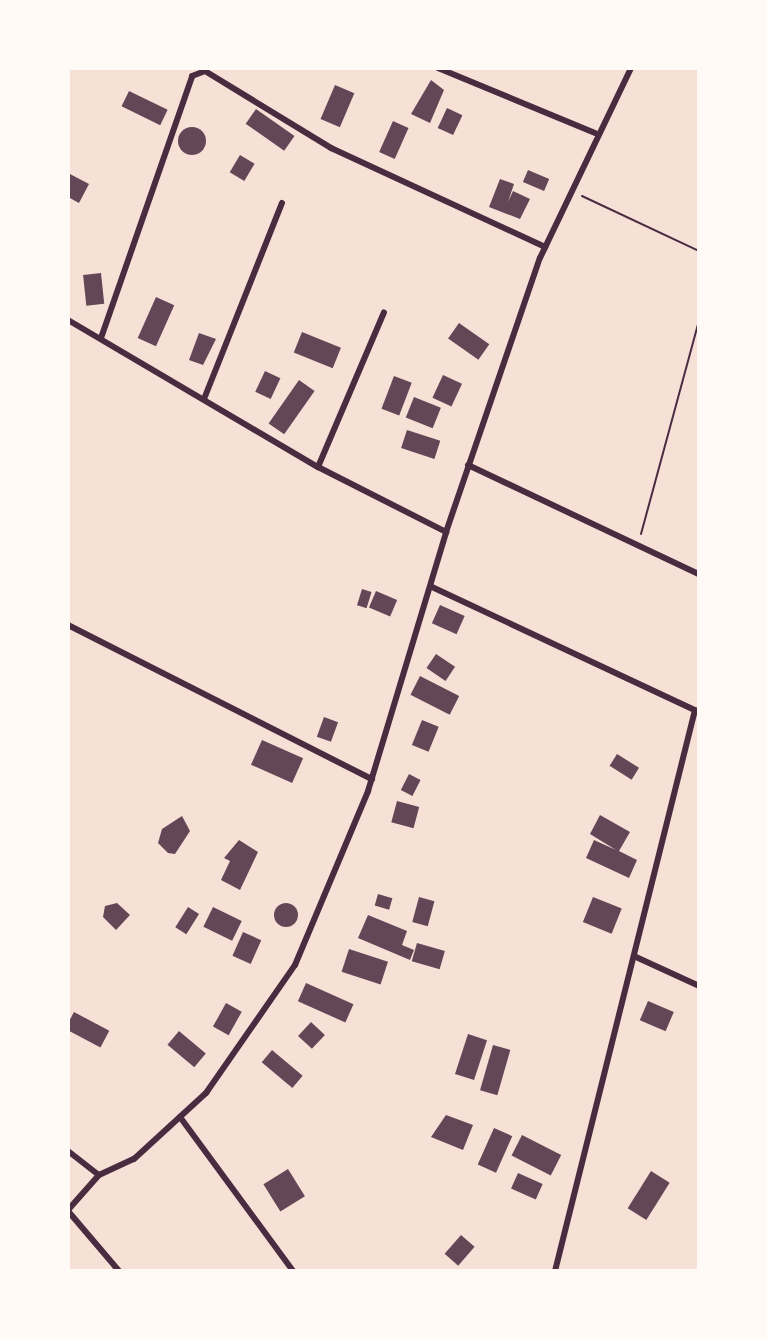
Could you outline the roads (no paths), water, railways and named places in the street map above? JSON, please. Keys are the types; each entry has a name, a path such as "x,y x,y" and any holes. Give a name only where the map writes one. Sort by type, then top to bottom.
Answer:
{"street":[{"path":"438,68 595,133"},
{"path":"119,1271 68,1210 99,1175 134,1159 206,1093 295,965 372,779 446,532 545,247 595,133 631,68"},
{"path":"101,338 192,76 205,71 331,148 545,247"},
{"path":"204,399 282,203"},
{"path":"318,467 384,312"},
{"path":"68,320 318,467 446,532"},
{"path":"468,465 699,574"},
{"path":"432,587 695,710 636,957 555,1271"},
{"path":"68,625 372,779"},
{"path":"636,957 699,986"},
{"path":"180,1117 293,1271"},
{"path":"68,1151 99,1175"}]}
